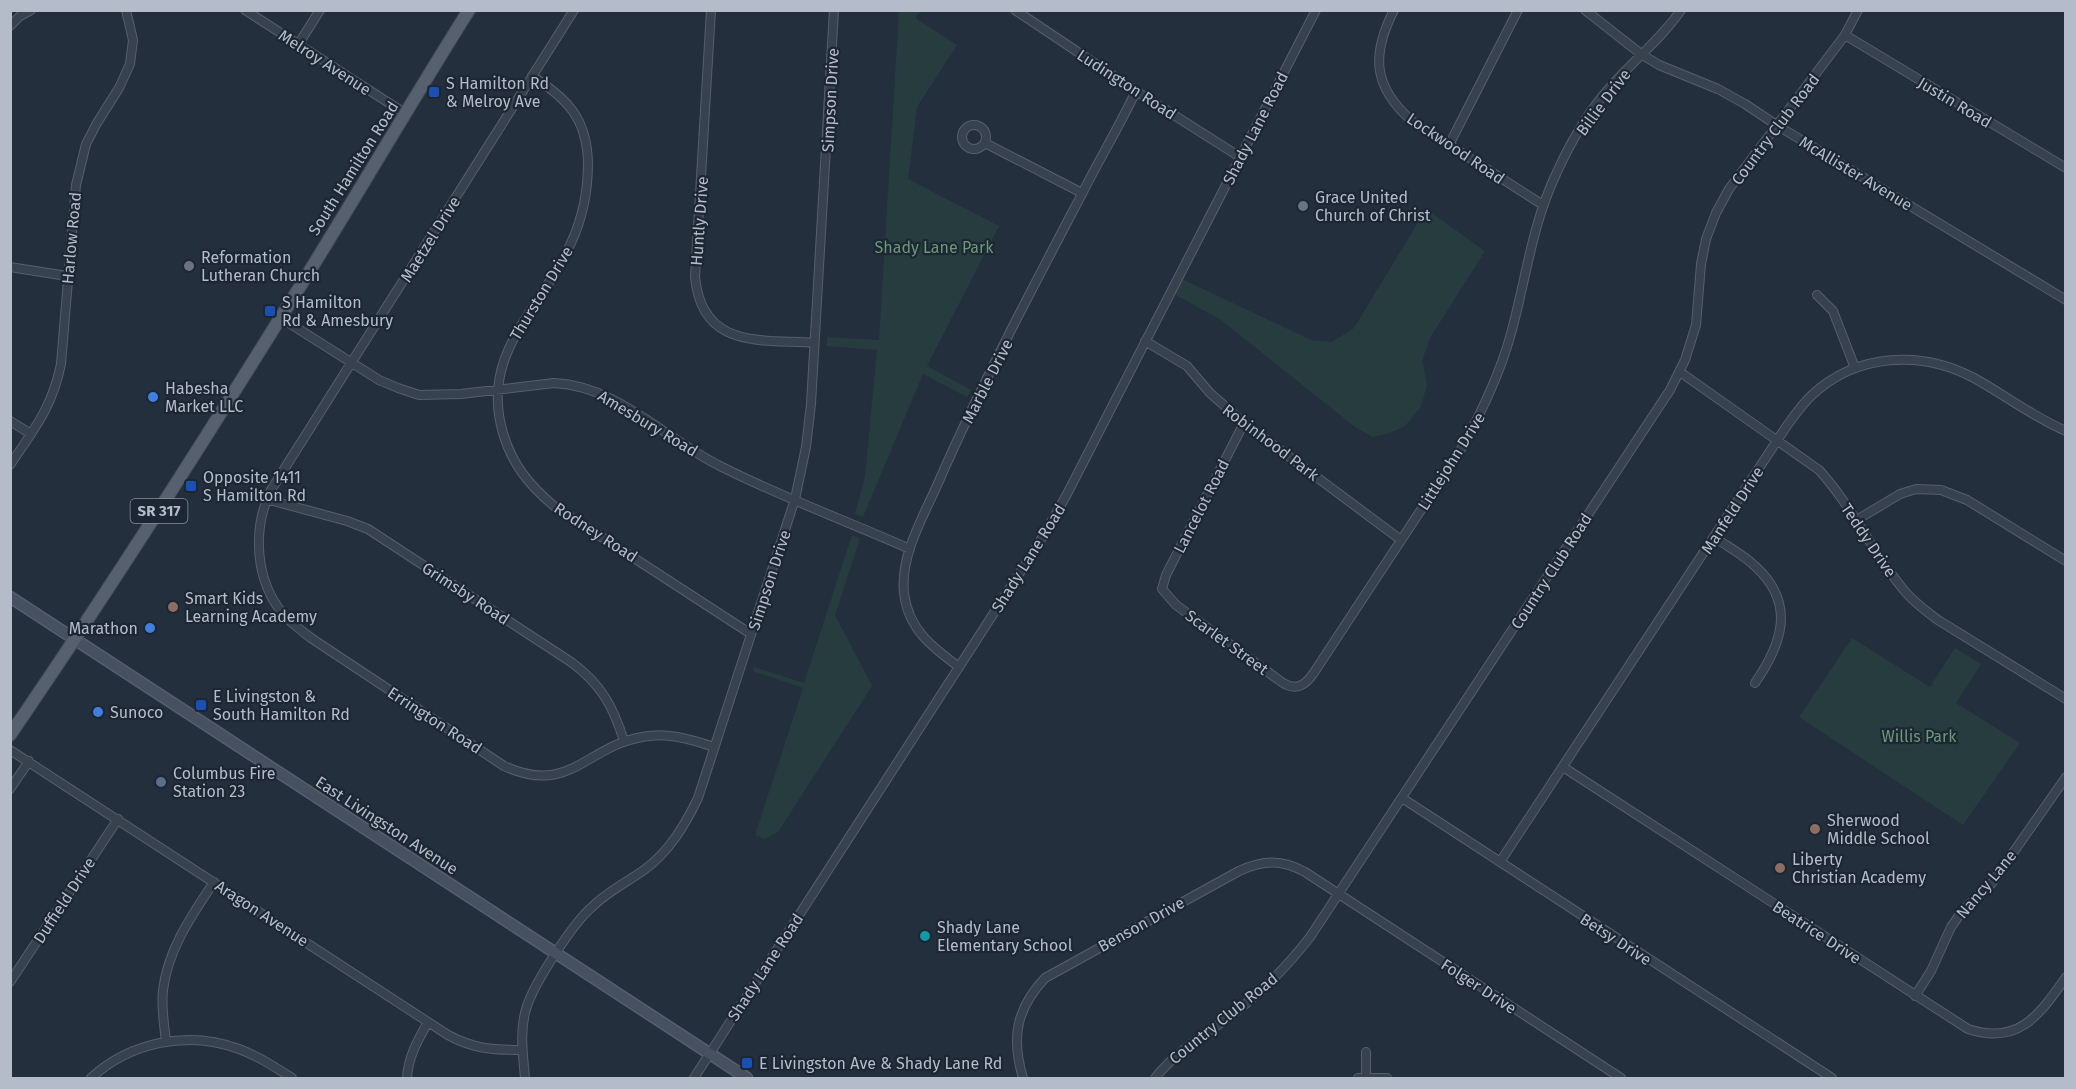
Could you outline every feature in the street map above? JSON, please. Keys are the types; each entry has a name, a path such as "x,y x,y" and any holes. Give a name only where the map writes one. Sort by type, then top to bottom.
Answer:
{"main road":[{"name":"South Hamilton Road","path":"10,735 76,640 281,318 469,10"},
{"name":"East Livingston Avenue","path":"10,597 747,1078"}],"street":[{"path":"10,26 30,10"},
{"name":"Harlow Road","path":"10,465 45,414 56,387 61,364 67,276 79,166 97,123 119,88 130,64 133,40 126,10"},
{"name":"Melroy Avenue","path":"245,10 406,114"},
{"path":"298,45 320,10"},
{"name":"Maetzel Drive","path":"266,499 574,10"},
{"name":"Huntly Drive","path":"711,10 695,277 697,293 711,319 728,333 749,339 814,343"},
{"name":"Simpson Drive","path":"525,1078 522,1035 527,1006 556,955 591,907 646,869 663,854 689,818 698,798 795,499 807,436 834,10"},
{"name":"Ludington Road","path":"1015,10 1136,91 1240,156"},
{"name":"Shady Lane Road","path":"694,1078 1039,543 1061,505 1316,10"},
{"name":"Lockwood Road","path":"1394,10 1385,27 1378,53 1378,66 1386,92 1394,103 1412,121 1543,205"},
{"path":"1449,145 1518,10"},
{"name":"McAllister Avenue","path":"1585,10 1641,54 1659,65 1718,89 1745,104 2066,300"},
{"name":"Billie Drive","path":"1543,205 1557,172 1587,119 1612,85 1665,32 1681,10"},
{"name":"Country Club Road","path":"1155,1078 1180,1051 1236,1011 1282,970 1310,937 1402,798 1670,390 1680,372 1696,325 1701,264 1711,225 1730,189 1845,34 1858,10"},
{"name":"Justin Road","path":"1845,34 2066,168"},
{"name":"Thurston Drive","path":"497,389 510,344 571,244 584,207 587,189 588,153 579,122 571,106 558,93 532,76"},
{"name":"Marble Drive","path":"959,667 922,637 907,611 904,578 910,549 958,437 1136,91"},
{"path":"985,143 1082,193"},
{"name":"Littlejohn Drive","path":"1297,687 1304,684 1313,674 1463,446 1484,408 1510,337 1525,267 1543,205"},
{"path":"10,267 67,276"},
{"path":"1817,295 1833,311 1855,368"},
{"name":"Amesbury Road","path":"281,318 379,380 419,394 450,395 554,383 567,383 593,390 619,403 718,465 910,549"},
{"name":"Robinhood Park","path":"1145,341 1187,366 1210,393 1244,423 1401,540"},
{"name":"Manfeld Drive","path":"1500,862 1778,439 1812,394 1855,368 1887,360 1920,359 1948,366 1974,378 2047,423 2066,431"},
{"name":"Teddy Drive","path":"1680,372 1819,470 1835,489 1904,590 1919,606 2066,699"},
{"name":"Rodney Road","path":"497,389 497,404 506,444 514,461 535,489 554,506 751,634"},
{"path":"10,421 31,434"},
{"name":"Lancelot Road","path":"1162,589 1166,575 1244,423"},
{"path":"1855,520 1900,494 1916,489 1941,490 1967,500 2066,561"},
{"name":"Errington Road","path":"266,499 259,540 265,580 283,613 311,638 504,766 519,773 550,776 566,772 624,741 661,735 678,736 714,747"},
{"name":"Grimsby Road","path":"266,499 368,529 571,662 596,683 608,700 624,741"},
{"path":"1714,537 1755,566 1776,594 1781,630 1774,653 1755,683"},
{"name":"Scarlet Street","path":"1162,589 1176,605 1283,683 1297,687"},
{"name":"Aragon Avenue","path":"10,750 448,1035 489,1050 522,1050"},
{"path":"10,789 29,761"},
{"name":"Beatrice Drive","path":"1563,767 1968,1029 1980,1033 2004,1033 2028,1024 2066,977"},
{"name":"Nancy Lane","path":"1915,996 1931,971 1951,927 1963,910 1992,883 2066,777"},
{"name":"Betsy Drive","path":"1402,798 1832,1078"},
{"name":"Duffield Drive","path":"10,982 118,819"},
{"name":"Benson Drive","path":"1023,1078 1016,1042 1018,1028 1026,1003 1033,992 1052,973 1239,871 1259,863 1284,863 1295,867 1337,894"},
{"path":"166,1041 163,991 167,970 184,929 214,882"},
{"name":"Folger Drive","path":"1337,894 1621,1078"},
{"path":"407,1078 414,1048 428,1022"},
{"path":"91,1078 99,1070 126,1054 166,1041 202,1041 238,1049 268,1063 291,1078"},
{"path":"1366,1052 1366,1078"},
{"path":"1358,1078 1388,1078"}],"green space":[{"name":"Shady Lane Park","path":"899,11 920,11 915,18 957,45 917,107 908,179 999,226 927,366 971,390 967,397 923,374 863,517 855,514 865,476 877,350 827,346 827,337 879,340"},
{"path":"1426,209 1485,251 1430,338 1422,361 1427,385 1421,407 1405,426 1390,433 1373,437 1355,427 1221,320 1174,294 1182,279 1311,340 1332,342 1354,328"},
{"path":"852,535 860,539 835,615 872,686 778,832 764,839 755,835 803,688 753,671 754,667 804,683"},
{"name":"Willis Park","path":"1852,638 1930,687 1955,648 1981,664 1956,703 2020,743 1963,825 1799,717"}],"place":[{"name":"S Hamilton Rd & Melroy Ave","path":"434,92"},
{"name":"Grace United Church of Christ","path":"1303,206"},
{"name":"Reformation Lutheran Church","path":"189,266"},
{"name":"S Hamilton Rd & Amesbury","path":"270,311"},
{"name":"Habesha Market LLC","path":"153,397"},
{"name":"Opposite 1411 S Hamilton Rd","path":"191,486"},
{"name":"Smart Kids Learning Academy","path":"173,607"},
{"name":"Marathon","path":"150,628"},
{"name":"E Livingston & South Hamilton Rd","path":"201,705"},
{"name":"Sunoco","path":"98,712"},
{"name":"Columbus Fire Station 23","path":"161,782"},
{"name":"Sherwood Middle School","path":"1815,829"},
{"name":"Liberty Christian Academy","path":"1780,868"},
{"name":"Shady Lane Elementary School","path":"925,936"},
{"name":"E Livingston Ave & Shady Lane Rd","path":"747,1063"}]}
